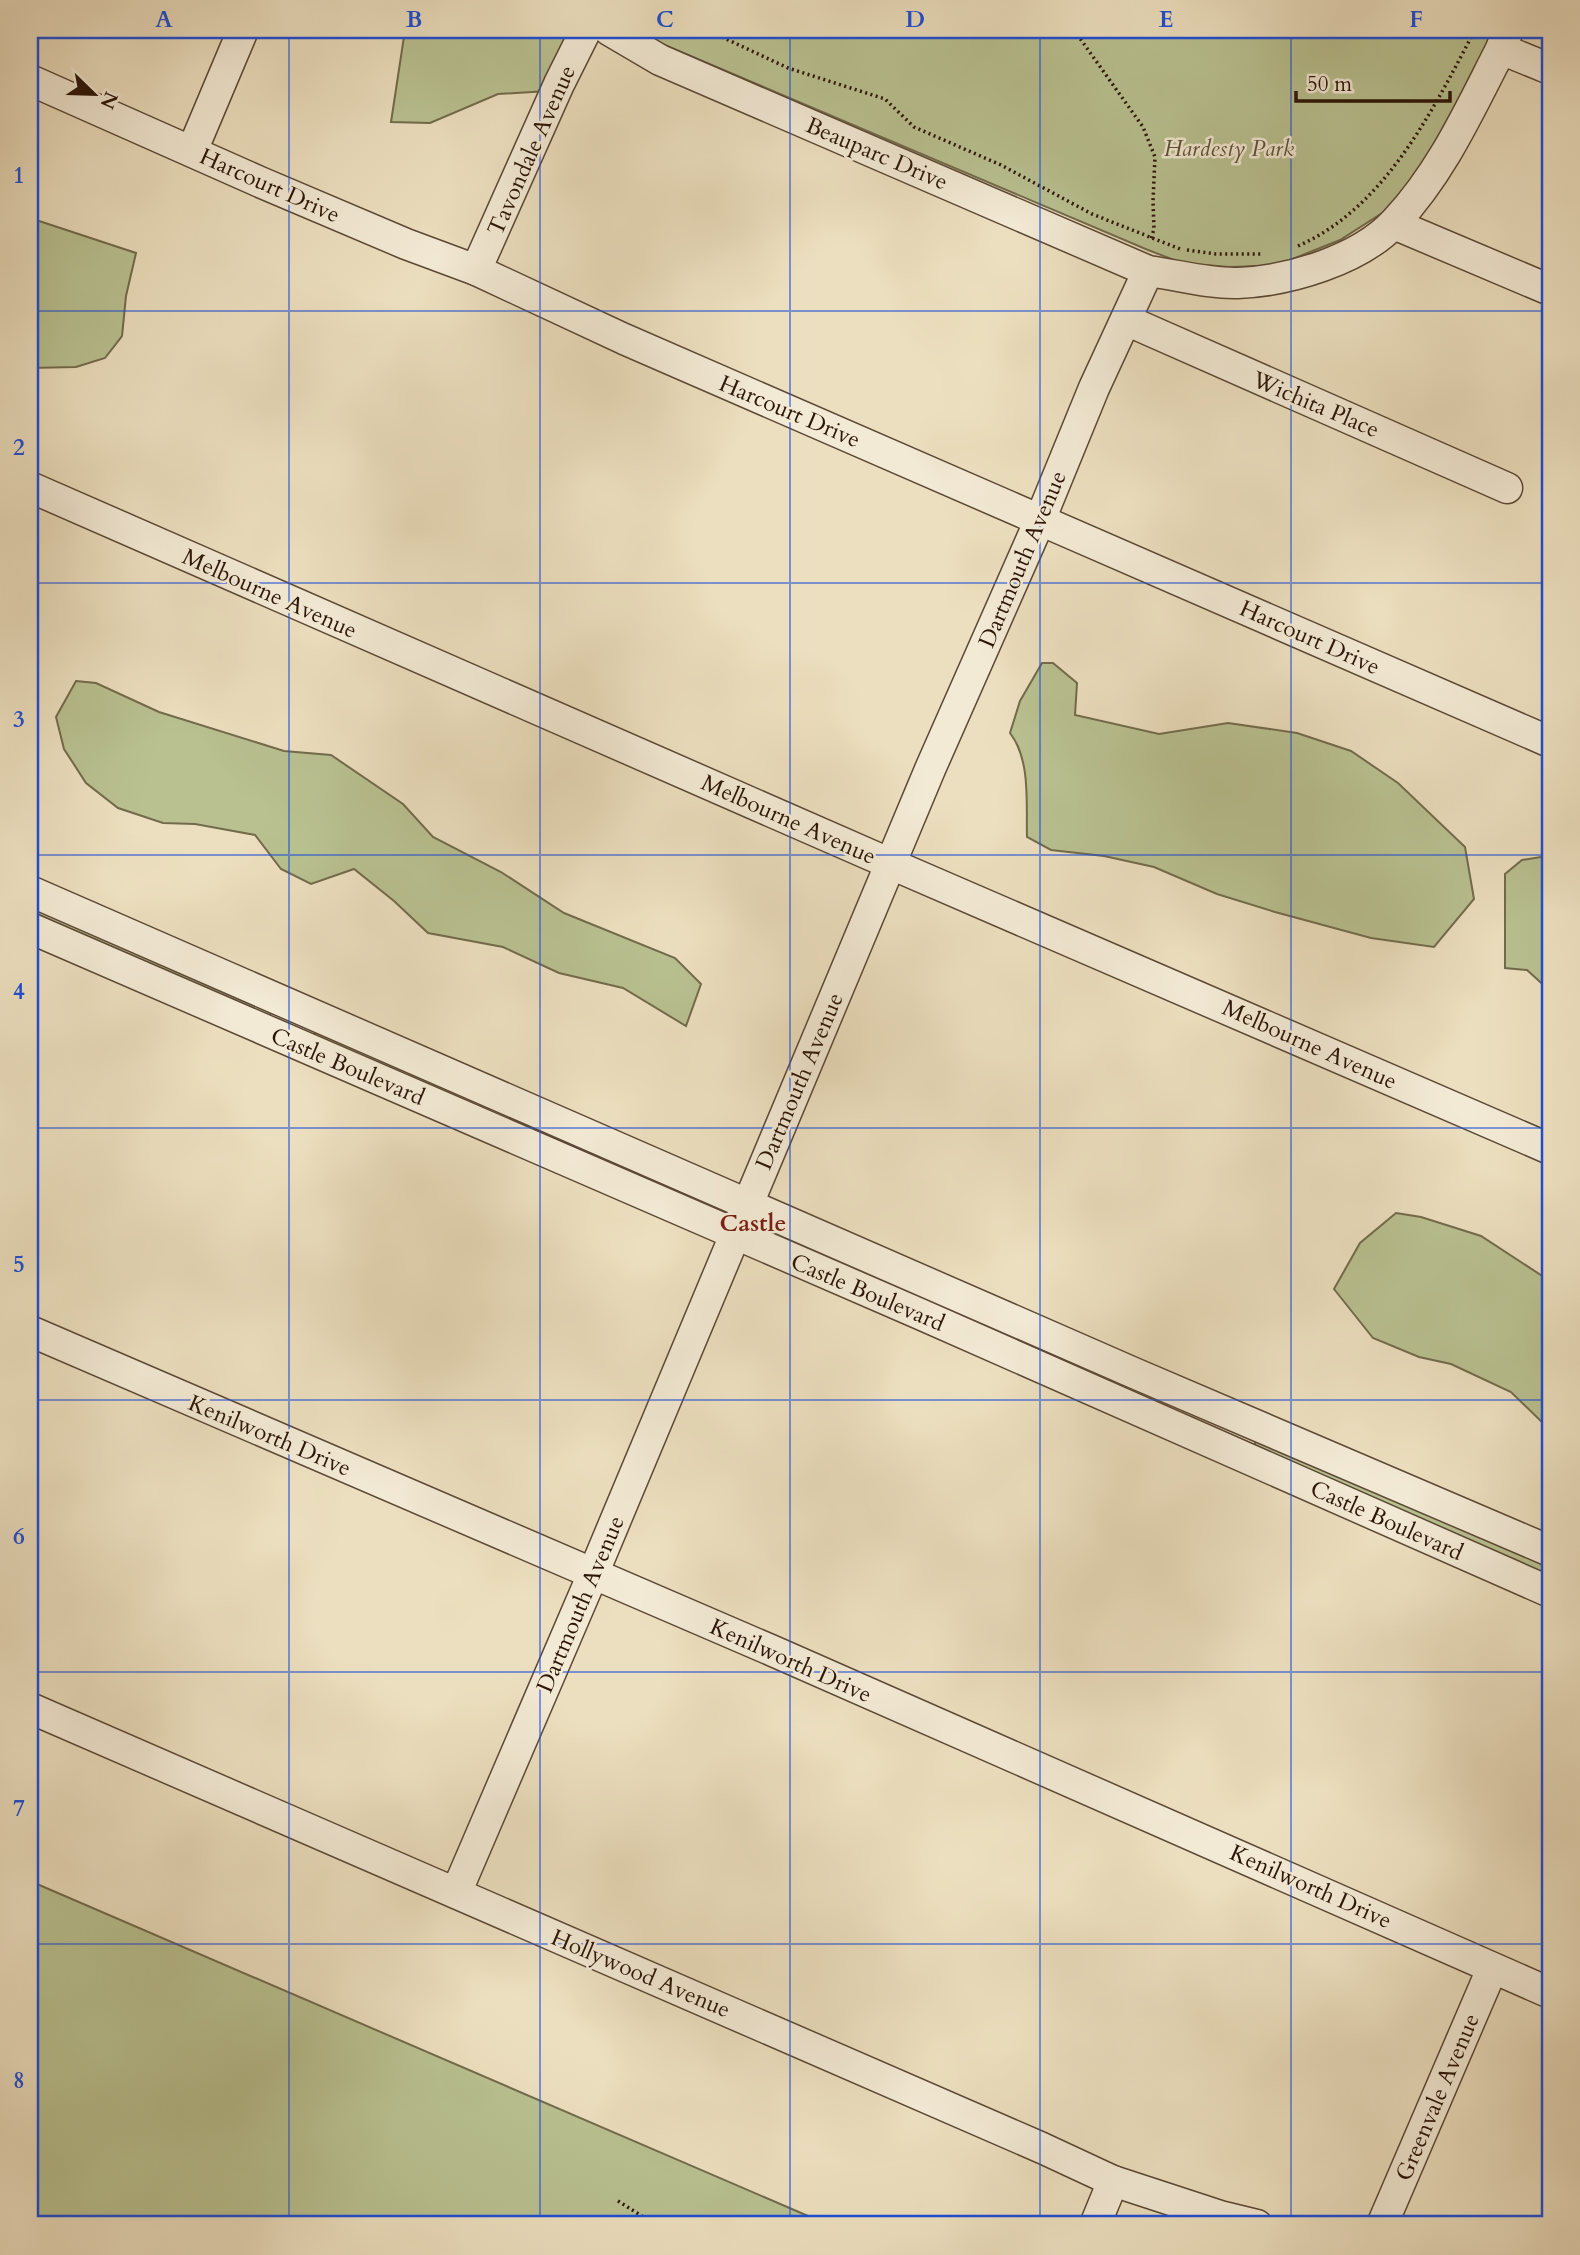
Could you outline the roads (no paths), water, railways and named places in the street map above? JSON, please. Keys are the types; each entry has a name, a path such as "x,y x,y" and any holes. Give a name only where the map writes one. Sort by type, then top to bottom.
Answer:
{"street":[{"path":"192,150 243,30"},
{"name":"Tavondale Avenue","path":"476,271 559,84 586,30"},
{"name":"Beauparc Drive","path":"609,30 660,60 1148,271 1239,283 1302,273 1371,242 1394,224 1435,173 1505,39"},
{"path":"1505,39 1550,69"},
{"name":"Harcourt Drive","path":"30,80 369,228 476,271 612,334 1550,742"},
{"path":"1394,224 1550,290"},
{"name":"Dartmouth Avenue","path":"456,1893 1094,388 1148,271"},
{"name":"Wichita Place","path":"1126,320 1507,488"},
{"name":"Melbourne Avenue","path":"30,487 1550,1149"},
{"name":"Castle Boulevard","path":"30,891 1550,1551"},
{"name":"Castle Boulevard","path":"30,928 920,1314 1550,1592"},
{"path":"288,1040 300,1009"},
{"name":"Kenilworth Drive","path":"30,1331 1379,1916 1550,1993"},
{"path":"1233,1452 1246,1421"},
{"name":"Hollywood Avenue","path":"30,1708 1029,2142 1113,2181 1220,2216 1257,2225"},
{"name":"Greenvale Avenue","path":"1382,2225 1492,1969"},
{"path":"1095,2225 1113,2181"}],"district":[{"name":"Castle","path":"753,1223"}],"park label":[{"name":"Hardesty Park","path":"1229,148"}]}
